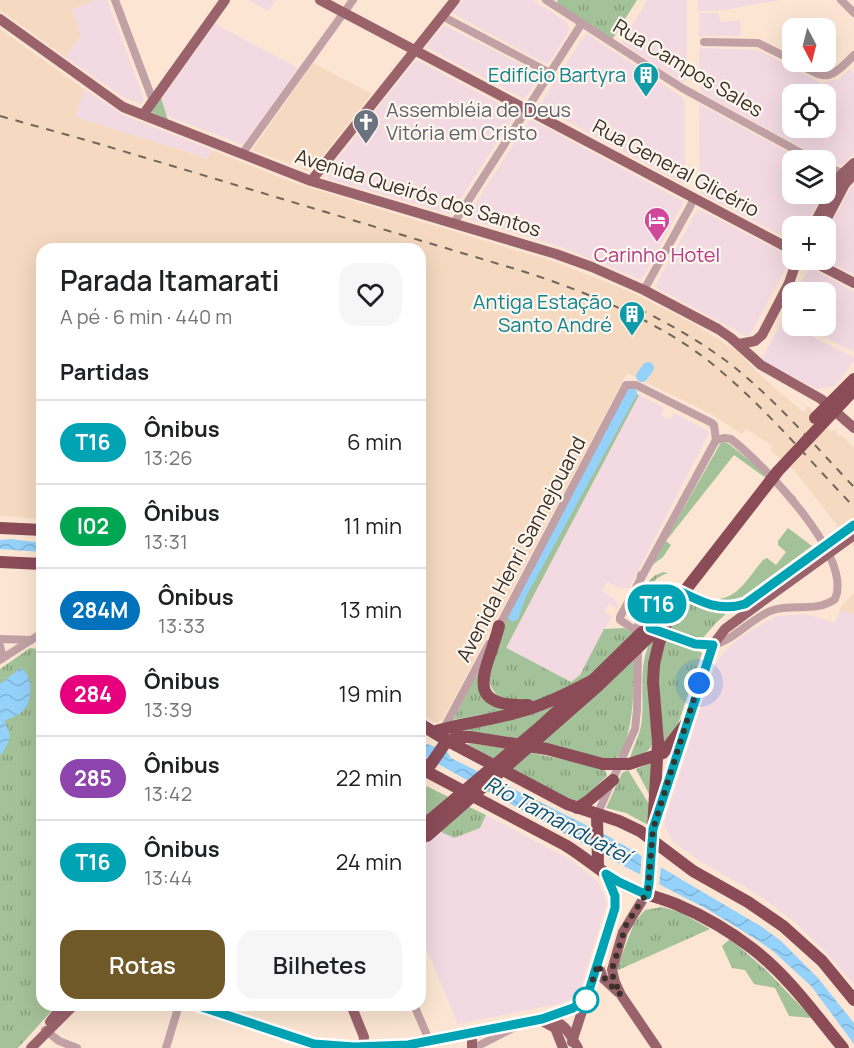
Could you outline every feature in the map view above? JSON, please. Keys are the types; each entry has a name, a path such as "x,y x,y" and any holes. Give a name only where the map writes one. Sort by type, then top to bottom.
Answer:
{"highway":[{"path":"426,827 592,680 656,616 789,446 854,379"},
{"path":"426,827 598,686 649,637 778,471 854,390"},
{"path":"0,528 36,530"},
{"path":"0,562 36,564"},
{"path":"652,834 658,756 654,664 662,634 674,607"},
{"path":"499,626 483,675 486,692 494,701 512,706 541,705"},
{"path":"426,764 441,737 469,722 504,716 541,705 592,680"},
{"path":"441,737 470,737 547,749 603,764 620,765 658,756 670,746 688,721"},
{"path":"426,728 576,808 652,834 693,871 748,902 783,926 822,961 854,1000"},
{"path":"426,771 550,836 619,882 648,890 731,933 770,963 792,985 843,1048"},
{"path":"576,808 613,780"},
{"path":"597,815 597,852 602,870"}],"main road":[{"path":"143,115 225,0"},
{"name":"Rua General Glicério","path":"320,0 782,245"},
{"path":"311,181 455,0"},
{"name":"Avenida Queirós dos Santos","path":"0,18 118,104 143,115 311,181 576,261 644,290 718,329 739,344 762,366 825,402 854,428"},
{"path":"828,216 854,164"},
{"path":"820,216 850,175"},
{"path":"739,344 754,341 762,335 794,270"},
{"path":"829,270 854,283"},
{"path":"657,1048 621,995 613,978 613,966 626,925 648,890 652,834 713,645 721,633 854,535"},
{"path":"574,1045 615,908 615,896 602,870"},
{"path":"598,964 606,981 621,995"},
{"path":"533,1021 573,1008 586,1000"},
{"path":"44,1033 59,1011"},
{"path":"31,1048 68,1011"},
{"path":"215,1011 325,1048"},
{"path":"353,1011 364,1037 364,1047"},
{"path":"314,1044 409,1047 429,1040 548,1018 564,1026 574,1045"},
{"path":"533,1021 552,1025 563,1048"},
{"path":"468,1033 473,1048"}],"street":[{"path":"115,0 153,101"},
{"path":"242,154 353,0"},
{"path":"841,0 854,13"},
{"name":"Rua Campos Sales","path":"551,1 682,88 796,150"},
{"path":"442,16 550,73"},
{"path":"454,223 582,23"},
{"path":"704,42 758,43 782,55"},
{"path":"817,72 826,76 837,72 854,55"},
{"path":"644,290 693,198"},
{"name":"Avenida Henri Sannejouand","path":"441,737 626,385 636,385 712,423 716,440"},
{"path":"638,632 620,617 716,440 725,438 731,440 792,486"},
{"path":"835,535 848,555"},
{"path":"597,815 636,725 638,590 641,575"},
{"path":"622,621 638,619 650,628 695,644 713,645 772,610 827,604 839,596 847,584"},
{"path":"638,667 650,628"},
{"path":"0,646 2,659 36,637"},
{"path":"0,639 31,640"},
{"path":"166,1048 178,1011"},
{"path":"417,1011 429,1040"},
{"path":"473,1048 533,1021"},
{"path":"44,1033 77,1048"}],"shaded area":[{"path":"0,0 96,0 71,9 81,35 65,57 0,10"},
{"path":"96,0 107,0 144,99 141,104 123,97 65,57 81,35 71,9"},
{"path":"248,0 276,0 268,11"},
{"path":"463,0 532,0 568,23 569,31 549,63 546,64 452,13"},
{"path":"647,0 687,0 687,80 682,82 622,43"},
{"path":"698,0 780,0 724,10 698,11"},
{"path":"699,13 719,13 720,22 740,20 741,36 699,36"},
{"path":"215,24 298,68 243,145 167,116 161,100"},
{"path":"444,25 540,74 525,98 428,48 427,45"},
{"path":"0,29 84,89 75,117 208,159 212,150 294,183 555,262 629,291 694,324 737,351 760,375 803,412 808,406 831,432 835,429 839,437 842,435 854,448 854,547 794,470 770,450 773,446 746,429 742,434 711,414 627,373 443,719 436,723 426,717 426,243 36,243 36,519 0,516"},
{"path":"586,33 682,97 685,105 685,185 539,106"},
{"path":"701,48 758,50 782,63 782,72 800,72 821,83 839,79 850,69 854,74 854,153 843,164 836,165 836,150 806,150 784,138 836,138 836,84 782,84 782,137 701,93 699,51"},
{"path":"417,60 515,114 449,214 328,179 326,173"},
{"path":"313,63 372,94 312,169 306,171 302,169 303,163 295,157 292,165 252,150"},
{"path":"84,89 123,115 212,150 209,159 74,117"},
{"path":"701,105 784,150 782,204 817,204 811,216 782,216 782,236 700,193 699,108"},
{"path":"530,119 684,202 642,279 564,248 468,219 467,216"},
{"path":"854,186 854,275 836,266 836,216"},
{"path":"698,209 782,252 782,270 785,270 750,335 746,336 657,288 656,284"},
{"path":"808,270 815,270 854,292 854,352 822,336 836,336 836,282 801,282"},
{"path":"782,321 782,336 811,336 854,358 854,361 835,386 817,389 763,361 762,358"},
{"path":"639,395 663,407 662,416 670,420 674,413 709,433 629,588 620,588 607,582 601,591 615,599 619,609 609,604 604,612 612,616 580,675 571,682 506,648"},
{"path":"854,593 854,614 840,610 841,606"},
{"path":"840,610 854,614 854,985 825,951 799,926 747,888 698,860 672,841 665,826 665,819 710,679 724,652 742,636 776,616 806,614 835,623"},
{"path":"486,815 571,860 597,881 605,896 606,906 581,986 575,996 563,1003 458,1024 426,948 426,839 437,830 480,828"}],"green space":[{"path":"557,0 637,0 612,40 558,5"},
{"path":"161,98 168,120 151,112"},
{"path":"628,392 639,395 506,648 497,643 512,607"},
{"path":"724,442 796,497 795,499 734,455 666,541 671,545 663,557 651,566 720,444"},
{"path":"788,528 812,546 742,597 726,601 711,600 721,599 741,588 763,560 767,558 776,565 786,552 778,545 778,541"},
{"path":"663,572 668,573 655,580 652,585 648,614 644,606 646,584 654,576"},
{"path":"672,595 708,609 727,613 702,639 694,640 656,627 664,600"},
{"path":"624,628 633,633 633,700 627,736 615,760 457,733 483,714 453,720 485,658 479,682 499,697 490,685 489,678 497,643 571,682 580,675 604,629"},
{"path":"656,634 695,648 702,653 676,730 665,747 654,736 647,752 630,758 641,726 643,666"},
{"path":"30,648 36,649 36,1011 52,1011 18,1048 0,1048 0,669"},
{"path":"468,743 571,761 605,770 607,776 581,801 571,799 525,777"},
{"path":"651,763 650,796 636,769"},
{"path":"628,770 649,804 648,825 626,813 606,808 622,773"},
{"path":"426,786 486,815 480,828 454,838 426,825"},
{"path":"662,907 680,912 710,929 616,971 634,923 645,910"},
{"path":"730,939 766,970 812,1018 789,1016 775,988 754,984 745,970 732,968 722,946"}],"water":[{"path":"0,540 36,542 36,552 0,549"},
{"path":"21,668 30,683 30,696 22,712 4,721 9,731 9,739 0,756 0,684"},
{"name":"Rio Tamanduateí","path":"426,744 446,750 451,758 608,836 762,927 781,941 818,978 854,1023 854,1044 811,986 773,951 707,909 614,861 426,757"}],"pier":[{"path":"642,852 661,864 659,888 640,878"}],"waterway":[{"path":"642,376 648,368"},
{"path":"513,615 520,595 631,393"}],"railway":[{"path":"0,116 522,271 618,307 664,331 706,359 746,393 854,507"},
{"path":"639,309 687,335 733,366 788,416 854,487"}],"bus line":[{"name":"T16","path":"214,1011 314,1044 354,1047 408,1045 542,1019 573,1008 586,1000 615,908 615,896 606,874 647,895 653,829 713,645 701,646 650,628 661,595 677,590 704,604 718,608 745,604 854,525"}],"place":[{"name":"Edifício Bartyra","path":"646,98"},
{"name":"Assembléia de Deus Vitória em Cristo","path":"366,145"},
{"name":"Carinho Hotel","path":"657,243"},
{"name":"Antiga Estação Santo André","path":"632,337"}],"route":[{"path":"586,1000 598,964 603,978 621,995 613,978 613,966 626,925 647,895 653,829 699,683"}]}
